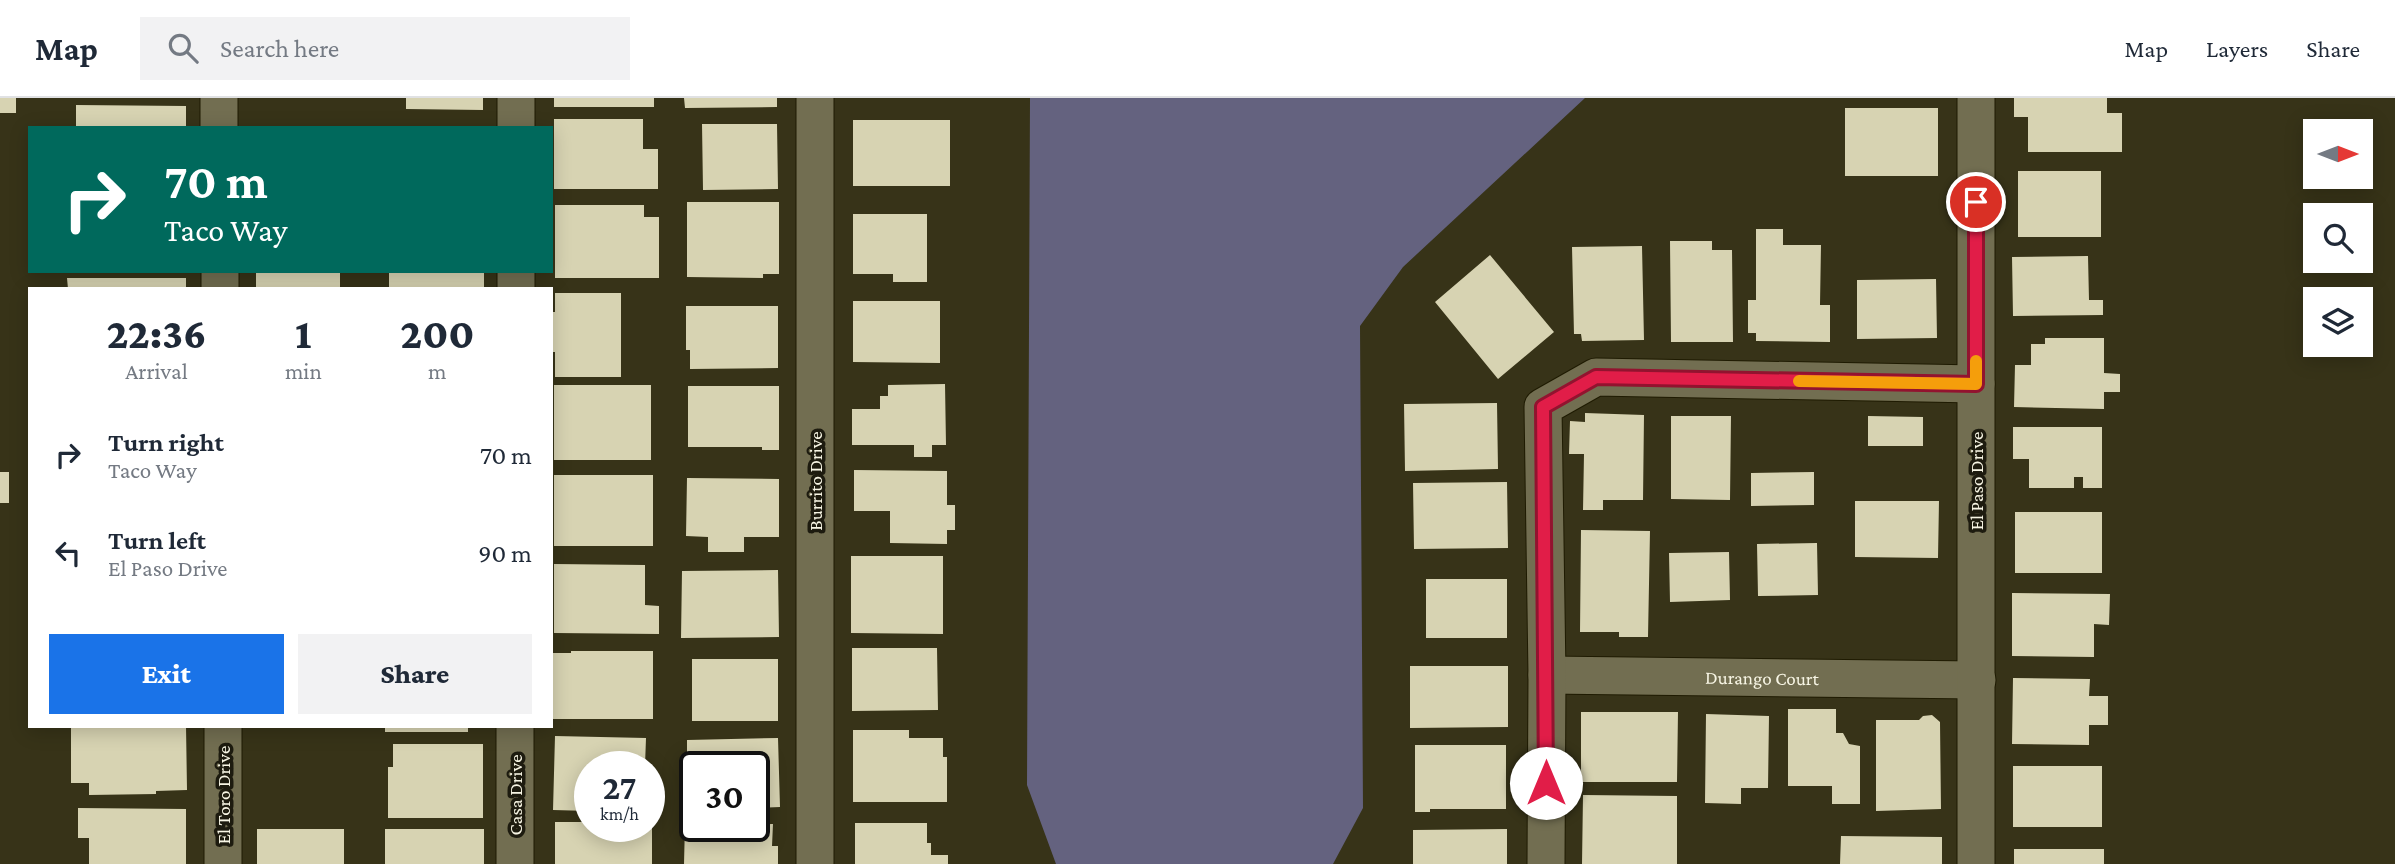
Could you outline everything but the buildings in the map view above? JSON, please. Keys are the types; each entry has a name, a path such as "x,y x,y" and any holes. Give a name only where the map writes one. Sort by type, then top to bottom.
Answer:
{"street":[{"path":"219,98 219,126"},
{"path":"516,98 516,126"},
{"name":"Burrito Drive","path":"815,98 815,864"},
{"name":"El Paso Drive","path":"1976,98 1976,864"},
{"path":"1546,864 1547,675 1543,407 1596,377 1976,384"},
{"name":"Durango Court","path":"1547,675 1976,680"},
{"name":"El Toro Drive","path":"222,728 223,864"},
{"name":"Casa Drive","path":"515,728 515,864"}],"shaded area":[{"path":"1030,98 1585,98 1403,267 1360,326 1363,808 1333,864 1056,864 1027,785"}],"slow traffic":[{"path":"1799,381 1976,384 1976,361"}],"route":[{"path":"1546,783 1543,407 1596,377 1976,384 1976,202"}]}
